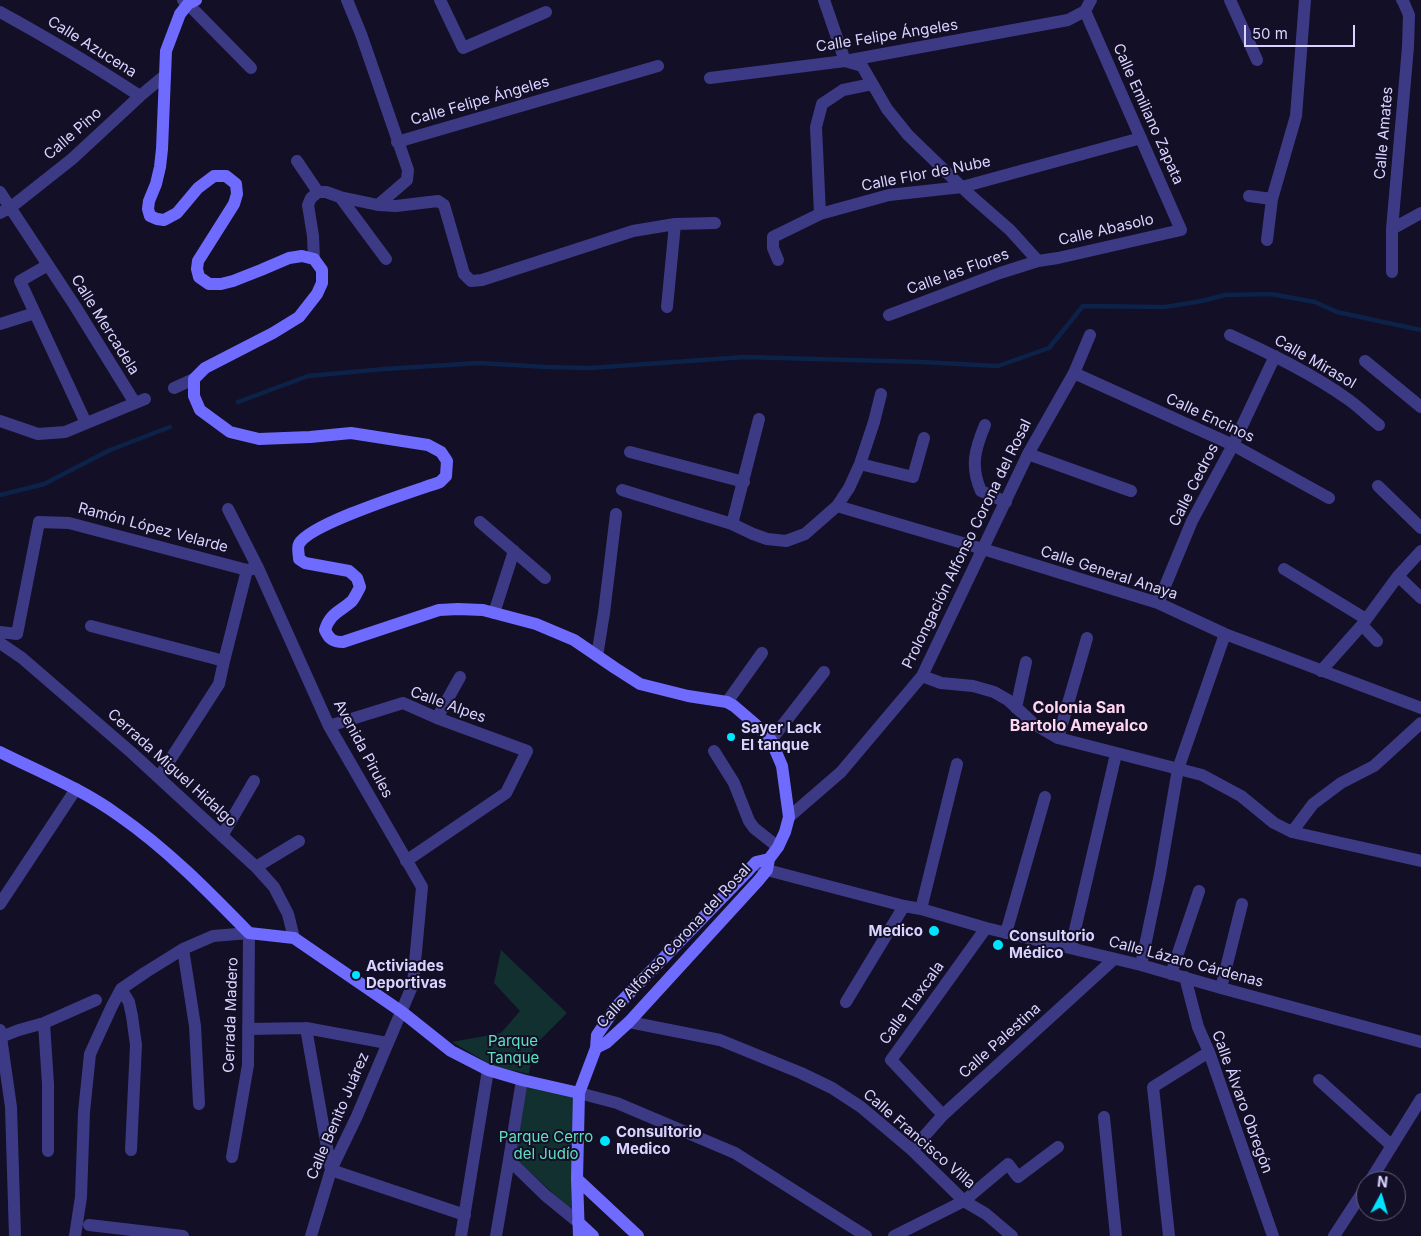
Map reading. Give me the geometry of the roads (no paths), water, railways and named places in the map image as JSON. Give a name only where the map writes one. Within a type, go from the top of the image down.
[{"type":"street","points":[[347,0],[408,170],[406,180],[378,205]]},
{"type":"street","points":[[440,0],[463,48],[546,12]]},
{"type":"street","points":[[824,0],[845,61],[862,66],[887,109],[908,135],[1010,230],[1038,261]]},
{"type":"street","points":[[1230,0],[1257,60]]},
{"type":"street","points":[[1267,240],[1272,200],[1296,116],[1305,0]]},
{"type":"street","name":"Calle Amates","points":[[1392,272],[1392,229],[1408,47],[1409,15],[1402,0]]},
{"type":"street","points":[[251,68],[189,1],[180,14],[166,52],[162,149],[156,184],[149,201],[148,209],[150,216],[164,220],[177,213],[198,188],[214,176],[226,176],[236,184],[237,194],[234,204],[198,261],[199,277],[209,284],[221,284],[262,270],[289,258],[302,256],[314,259]]},
{"type":"street","name":"Calle Emiliano Zapata","points":[[1068,20],[1088,5],[1141,138],[1181,230]]},
{"type":"street","name":"Calle Azucena","points":[[0,12],[93,65],[140,96]]},
{"type":"street","name":"Calle Felipe Ángeles","points":[[710,78],[845,61],[1068,20]]},
{"type":"street","name":"Calle Felipe Ángeles","points":[[397,142],[658,66]]},
{"type":"street","name":"Calle Pino","points":[[5,210],[72,159],[164,76]]},
{"type":"street","points":[[820,214],[816,127],[822,104],[843,90],[872,84]]},
{"type":"street","name":"Calle Flor de Nube","points":[[778,260],[773,236],[820,214],[889,195],[962,187],[1141,138]]},
{"type":"street","points":[[298,160],[318,192]]},
{"type":"street","name":"Calle Mercadela","points":[[0,192],[5,210],[48,265],[140,401],[86,423]]},
{"type":"street","points":[[174,388],[194,379],[205,368],[274,333],[299,318],[317,294],[322,283],[322,270],[314,259],[313,236],[308,205],[311,198],[318,192],[326,192],[378,205],[396,206],[438,201],[444,205],[464,274],[471,281],[482,280],[634,231],[675,224],[715,223]]},
{"type":"street","points":[[1249,196],[1272,200]]},
{"type":"street","points":[[340,197],[386,259]]},
{"type":"street","points":[[1392,229],[1421,213]]},
{"type":"street","points":[[667,307],[675,224]]},
{"type":"street","name":"Calle Abasolo","points":[[1038,261],[1181,230]]},
{"type":"street","name":"Calle las Flores","points":[[889,315],[1000,273],[1038,261]]},
{"type":"street","points":[[0,421],[38,434],[65,432],[86,423],[20,281],[48,265]]},
{"type":"street","points":[[0,324],[35,313]]},
{"type":"street","name":"Prolongación Alfonso Corona del Rosal","points":[[789,817],[841,772],[922,676],[1028,454],[1074,373],[1090,335]]},
{"type":"street","name":"Calle Mirasol","points":[[1230,335],[1275,356],[1328,386],[1379,425]]},
{"type":"street","name":"Calle Cedros","points":[[1158,603],[1192,521],[1233,445],[1275,356]]},
{"type":"street","name":"Calle Mirasol","points":[[1365,361],[1421,407]]},
{"type":"street","name":"Calle Encinos","points":[[1074,373],[1233,445],[1329,498]]},
{"type":"street","points":[[194,379],[194,396],[200,410],[230,432],[259,438],[310,437],[351,433],[428,445],[441,452],[447,461],[446,476],[440,482],[346,515],[306,536],[299,544],[299,559],[305,563],[349,571],[358,578],[360,587],[353,600],[336,612],[328,621],[325,630],[328,637],[335,642],[344,642],[439,610],[458,608],[483,610],[536,624],[574,640],[640,684],[688,696],[729,700],[771,740],[782,766],[789,817]]},
{"type":"street","points":[[622,490],[732,524],[767,538],[786,541],[805,534],[837,506],[848,488],[860,464],[881,394]]},
{"type":"street","points":[[732,524],[744,482],[758,419]]},
{"type":"street","points":[[985,424],[978,442],[974,465],[976,479],[982,491],[1006,502]]},
{"type":"street","points":[[860,464],[913,477],[924,438]]},
{"type":"street","points":[[630,452],[744,482]]},
{"type":"street","points":[[1028,454],[1131,491]]},
{"type":"street","points":[[1378,486],[1421,528]]},
{"type":"street","name":"Calle General Anaya","points":[[837,506],[1158,603],[1225,634],[1421,708]]},
{"type":"street","name":"Avenida Pirules","points":[[228,509],[252,569],[329,726],[422,887],[413,984],[402,1012]]},
{"type":"street","points":[[597,656],[616,514]]},
{"type":"street","name":"Ramón López Velarde","points":[[0,632],[17,634],[39,522],[69,523],[252,569]]},
{"type":"street","points":[[480,522],[545,578]]},
{"type":"street","points":[[494,613],[514,551]]},
{"type":"street","points":[[1321,671],[1364,622],[1398,576],[1421,551]]},
{"type":"street","points":[[159,777],[219,684],[224,661],[252,569]]},
{"type":"street","points":[[1284,569],[1364,622],[1377,641]]},
{"type":"street","points":[[1398,576],[1421,598]]},
{"type":"street","points":[[91,626],[224,661]]},
{"type":"street","points":[[1141,965],[1160,874],[1178,769],[1225,634]]},
{"type":"street","points":[[1058,738],[1087,638]]},
{"type":"street","name":"Cerrada Miguel Hidalgo","points":[[0,643],[22,658],[159,777],[256,867],[274,887],[288,914],[294,938]]},
{"type":"street","points":[[729,700],[762,653]]},
{"type":"street","points":[[1016,708],[1026,662]]},
{"type":"street","points":[[771,740],[824,672]]},
{"type":"street","points":[[922,676],[941,683],[974,686],[994,692],[1008,700],[1034,724],[1058,738],[1202,775],[1241,796],[1274,822],[1292,832],[1421,862]]},
{"type":"street","points":[[437,718],[460,677]]},
{"type":"street","name":"Calle Alpes","points":[[329,726],[403,703],[437,718],[528,751],[506,794],[406,861]]},
{"type":"street","points":[[1292,832],[1313,804],[1341,784],[1374,766],[1421,723]]},
{"type":"street","points":[[714,751],[734,783],[749,821],[754,828],[778,847]]},
{"type":"street","points":[[0,752],[76,789],[118,815],[174,858],[249,933]]},
{"type":"street","points":[[1071,947],[1116,754]]},
{"type":"street","points":[[921,909],[957,764]]},
{"type":"street","points":[[222,836],[254,781]]},
{"type":"street","points":[[0,904],[76,789]]},
{"type":"street","points":[[1006,932],[1045,798]]},
{"type":"street","name":"Calle Alfonso Corona del Rosal","points":[[579,1236],[577,1179],[579,1093],[596,1048],[596,1035],[616,1007],[764,864],[778,847],[789,817]]},
{"type":"street","points":[[256,867],[299,841]]},
{"type":"street","name":"Calle Alfonso Corona del Rosal","points":[[596,1048],[606,1043],[629,1022],[758,881],[764,864]]},
{"type":"street","name":"Calle Lázaro Cárdenas","points":[[764,864],[904,906],[921,909],[986,928],[1141,965],[1421,1042]]},
{"type":"street","points":[[1172,974],[1199,891]]},
{"type":"street","points":[[1221,988],[1242,904]]},
{"type":"street","points":[[846,1002],[904,906]]},
{"type":"street","name":"Calle Tlaxcala","points":[[943,1114],[891,1060],[986,928]]},
{"type":"street","points":[[75,1236],[81,1197],[84,1112],[90,1054],[121,989],[183,949],[213,936],[249,933],[294,938],[402,1012],[451,1051],[488,1070],[617,1103],[735,1153],[866,1236]]},
{"type":"street","name":"Cerrada Madero","points":[[232,1157],[248,1065],[249,933]]},
{"type":"street","points":[[183,949],[195,1026],[200,1104]]},
{"type":"street","name":"Calle Palestina","points":[[912,1150],[943,1114],[1114,959]]},
{"type":"street","name":"Calle Álvaro Obregón","points":[[1185,977],[1198,1027],[1209,1052],[1273,1236]]},
{"type":"street","points":[[121,989],[129,1002],[136,1044],[131,1150]]},
{"type":"street","points":[[15,1236],[11,1107],[1,1033],[44,1024],[96,1000]]},
{"type":"street","name":"Calle Benito Juárez","points":[[311,1236],[331,1170],[357,1116],[402,1012]]},
{"type":"street","name":"Calle Francisco Villa","points":[[629,1022],[720,1040],[801,1073],[832,1088],[861,1107],[912,1150],[964,1201],[986,1214],[1012,1236]]},
{"type":"street","points":[[44,1024],[48,1084],[48,1151]]},
{"type":"street","points":[[248,1028],[306,1028],[387,1043]]},
{"type":"street","points":[[306,1028],[331,1170],[465,1215]]},
{"type":"street","points":[[1169,1236],[1154,1087],[1209,1052]]},
{"type":"street","points":[[461,1236],[488,1070]]},
{"type":"street","points":[[496,1236],[522,1080]]},
{"type":"street","points":[[1320,1080],[1392,1146]]},
{"type":"street","points":[[1376,1171],[1421,1099]]},
{"type":"street","points":[[1104,1116],[1116,1236]]},
{"type":"street","points":[[894,1236],[964,1201],[1008,1164],[1018,1177],[1058,1148]]},
{"type":"street","points":[[509,1160],[545,1195],[593,1236]]},
{"type":"street","points":[[577,1179],[638,1236]]},
{"type":"street","points":[[1334,1236],[1356,1202]]},
{"type":"street","points":[[89,1225],[182,1236]]},
{"type":"waterway","points":[[238,402],[308,376],[479,363],[590,368],[745,357],[998,366],[1049,348],[1083,306],[1165,307],[1225,295],[1271,294],[1315,302],[1337,312],[1421,330]]},
{"type":"waterway","points":[[0,495],[44,484],[110,450],[170,427]]},
{"type":"place","name":"Sayer Lack El tanque","points":[[731,737]]},
{"type":"place","name":"Medico","points":[[934,931]]},
{"type":"place","name":"Consultorio Médico","points":[[998,945]]},
{"type":"place","name":"Activiades Deportivas","points":[[356,975]]},
{"type":"place","name":"Consultorio Medico","points":[[605,1141]]},
{"type":"district","name":"Colonia San Bartolo Ameyalco","points":[[1079,717]]},
{"type":"park label","name":"Parque Tanque","points":[[513,1050]]},
{"type":"park label","name":"Parque Cerro del Judío","points":[[546,1146]]}]
